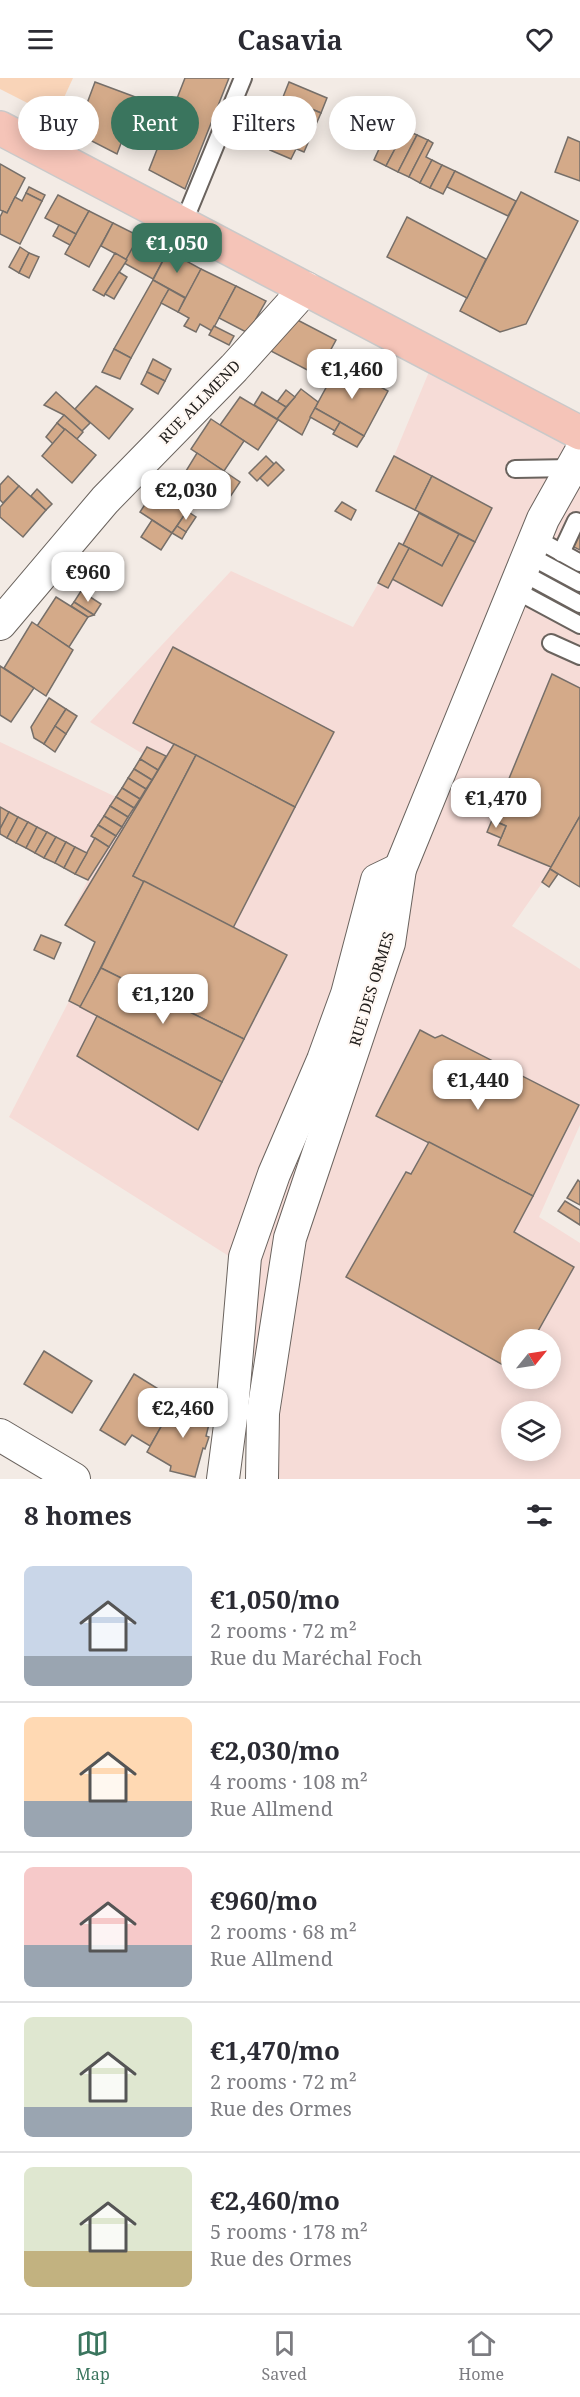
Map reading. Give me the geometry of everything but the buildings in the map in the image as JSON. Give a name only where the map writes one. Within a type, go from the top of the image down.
[{"type":"main road","points":[[0,128],[580,433]]},
{"type":"street","name":"RUE ALLMEND","points":[[0,624],[105,500],[234,368],[306,288]]},
{"type":"street","name":"RUE DES ORMES","points":[[262,1479],[263,1413],[290,1238],[389,943],[400,869],[576,461]]},
{"type":"street","points":[[223,1479],[232,1410],[245,1257],[274,1174],[323,1060],[347,994],[377,880],[400,869]]},
{"type":"street","points":[[0,1435],[74,1479]]},
{"type":"lane","points":[[183,224],[243,78]]},
{"type":"lane","points":[[515,469],[576,461]]},
{"type":"lane","points":[[532,561],[576,521]]},
{"type":"lane","points":[[532,561],[580,563]]},
{"type":"lane","points":[[532,561],[580,583]]},
{"type":"lane","points":[[532,561],[580,604]]},
{"type":"lane","points":[[532,561],[580,625]]},
{"type":"lane","points":[[551,643],[580,656]]},
{"type":"shaded area","points":[[0,78],[73,78],[65,96],[18,96],[18,98],[0,89]]},
{"type":"shaded area","points":[[431,367],[580,446],[580,829],[512,926],[580,969],[580,1125],[539,1217],[580,1243],[580,1479],[254,1479],[254,1272],[9,1117],[69,1001],[95,942],[65,925],[88,880],[0,834],[0,742],[116,797],[143,754],[90,722],[231,571],[353,627],[419,513],[376,491],[394,456]]}]
